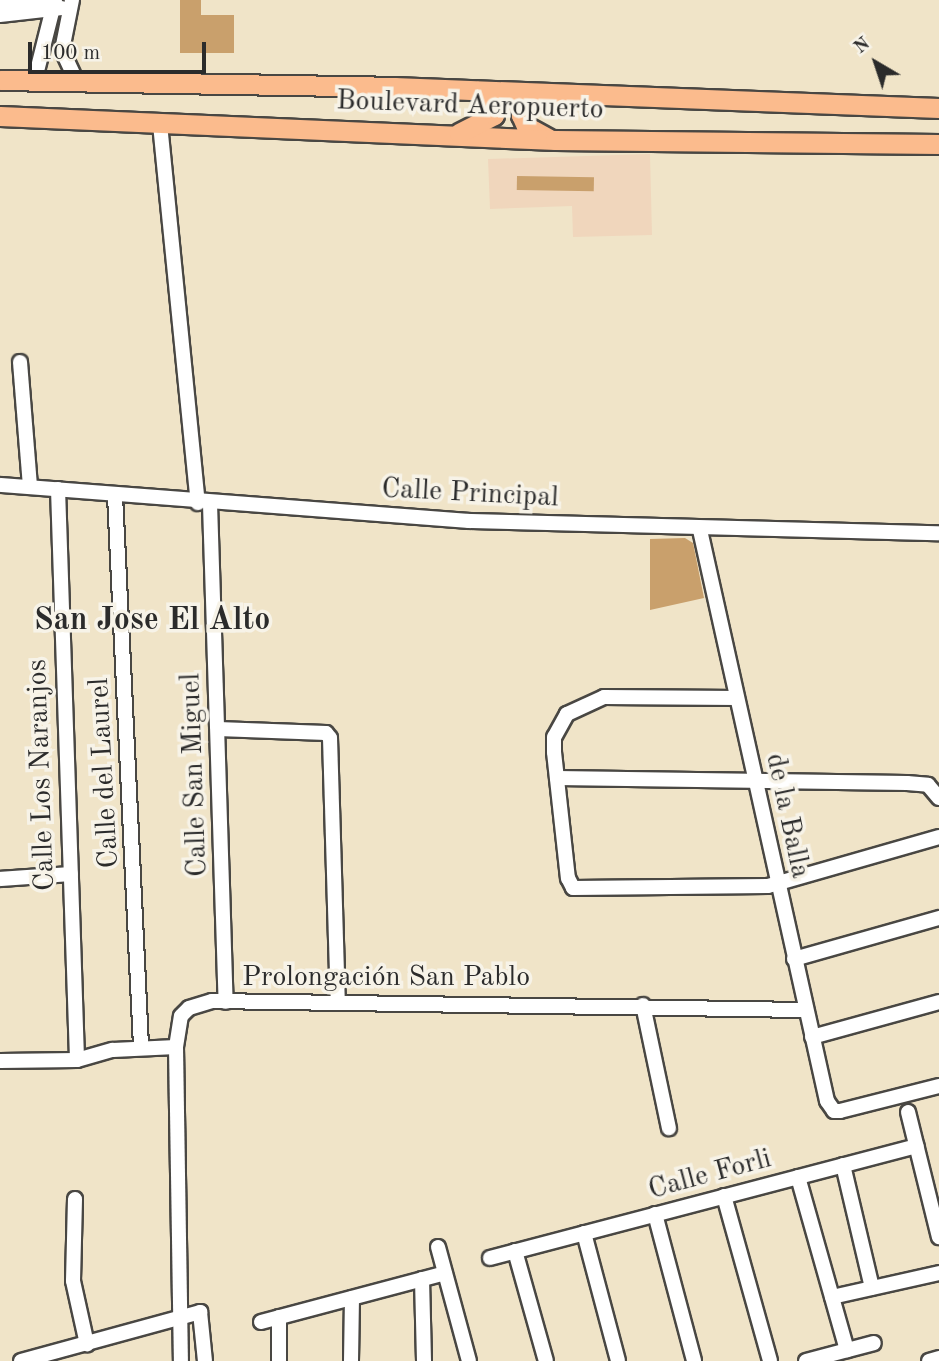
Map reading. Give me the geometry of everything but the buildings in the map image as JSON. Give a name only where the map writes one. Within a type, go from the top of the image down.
[{"type":"highway","name":"Boulevard Aeropuerto","points":[[0,80],[573,93],[939,108]]},
{"type":"highway","points":[[448,136],[483,124],[494,115],[493,105],[478,91]]},
{"type":"highway","points":[[555,140],[526,126],[523,110],[533,101],[573,93]]},
{"type":"highway","name":"Boulevard Aeropuerto","points":[[0,117],[555,140],[939,144]]},
{"type":"street","points":[[0,3],[71,4],[62,50],[76,80]]},
{"type":"street","points":[[0,15],[53,3]]},
{"type":"street","points":[[35,79],[53,3]]},
{"type":"street","name":"Calle San Miguel","points":[[160,124],[204,504],[218,729],[226,1002]]},
{"type":"street","points":[[20,362],[30,487]]},
{"type":"street","name":"Calle Principal","points":[[0,485],[204,504],[469,521],[700,530],[939,533]]},
{"type":"street","name":"Calle Los Naranjos","points":[[58,489],[77,1060]]},
{"type":"street","name":"Calle del Laurel","points":[[115,495],[141,1047]]},
{"type":"street","name":"de la Balla","points":[[700,530],[805,1010],[834,1111],[939,1086]]},
{"type":"street","points":[[737,698],[604,697],[567,714],[554,737],[557,778],[573,888],[777,884],[803,873],[939,837]]},
{"type":"street","points":[[218,729],[326,733],[330,738],[338,1003]]},
{"type":"street","points":[[557,778],[907,783],[928,785],[939,798]]},
{"type":"street","points":[[0,879],[71,874]]},
{"type":"street","points":[[794,959],[939,918]]},
{"type":"street","name":"Prolongación San Pablo","points":[[181,1361],[176,1026],[189,1008],[226,1002],[643,1005],[805,1010]]},
{"type":"street","points":[[812,1037],[939,1002]]},
{"type":"street","points":[[643,1005],[669,1128]]},
{"type":"street","points":[[0,1061],[77,1060],[141,1047],[176,1047]]},
{"type":"street","points":[[908,1112],[939,1237]]},
{"type":"street","name":"Calle Forli","points":[[490,1258],[917,1146]]},
{"type":"street","points":[[843,1165],[872,1288]]},
{"type":"street","points":[[798,1177],[847,1350]]},
{"type":"street","points":[[724,1196],[770,1361]]},
{"type":"street","points":[[75,1199],[73,1281],[87,1345]]},
{"type":"street","points":[[655,1214],[695,1361]]},
{"type":"street","points":[[584,1233],[618,1361]]},
{"type":"street","points":[[438,1247],[469,1361]]},
{"type":"street","points":[[515,1251],[546,1361]]},
{"type":"street","points":[[261,1322],[445,1273]]},
{"type":"street","points":[[832,1297],[939,1273]]},
{"type":"street","points":[[422,1279],[424,1361]]},
{"type":"street","points":[[351,1361],[352,1298]]},
{"type":"street","points":[[20,1361],[87,1345],[179,1315],[203,1312],[205,1361]]},
{"type":"street","points":[[279,1317],[279,1361]]},
{"type":"street","points":[[806,1361],[874,1343]]},
{"type":"street","points":[[929,1361],[939,1358]]},
{"type":"shaded area","points":[[650,154],[652,235],[573,237],[572,206],[490,209],[488,159]]},
{"type":"district","name":"San Jose El Alto","points":[[152,621]]}]
